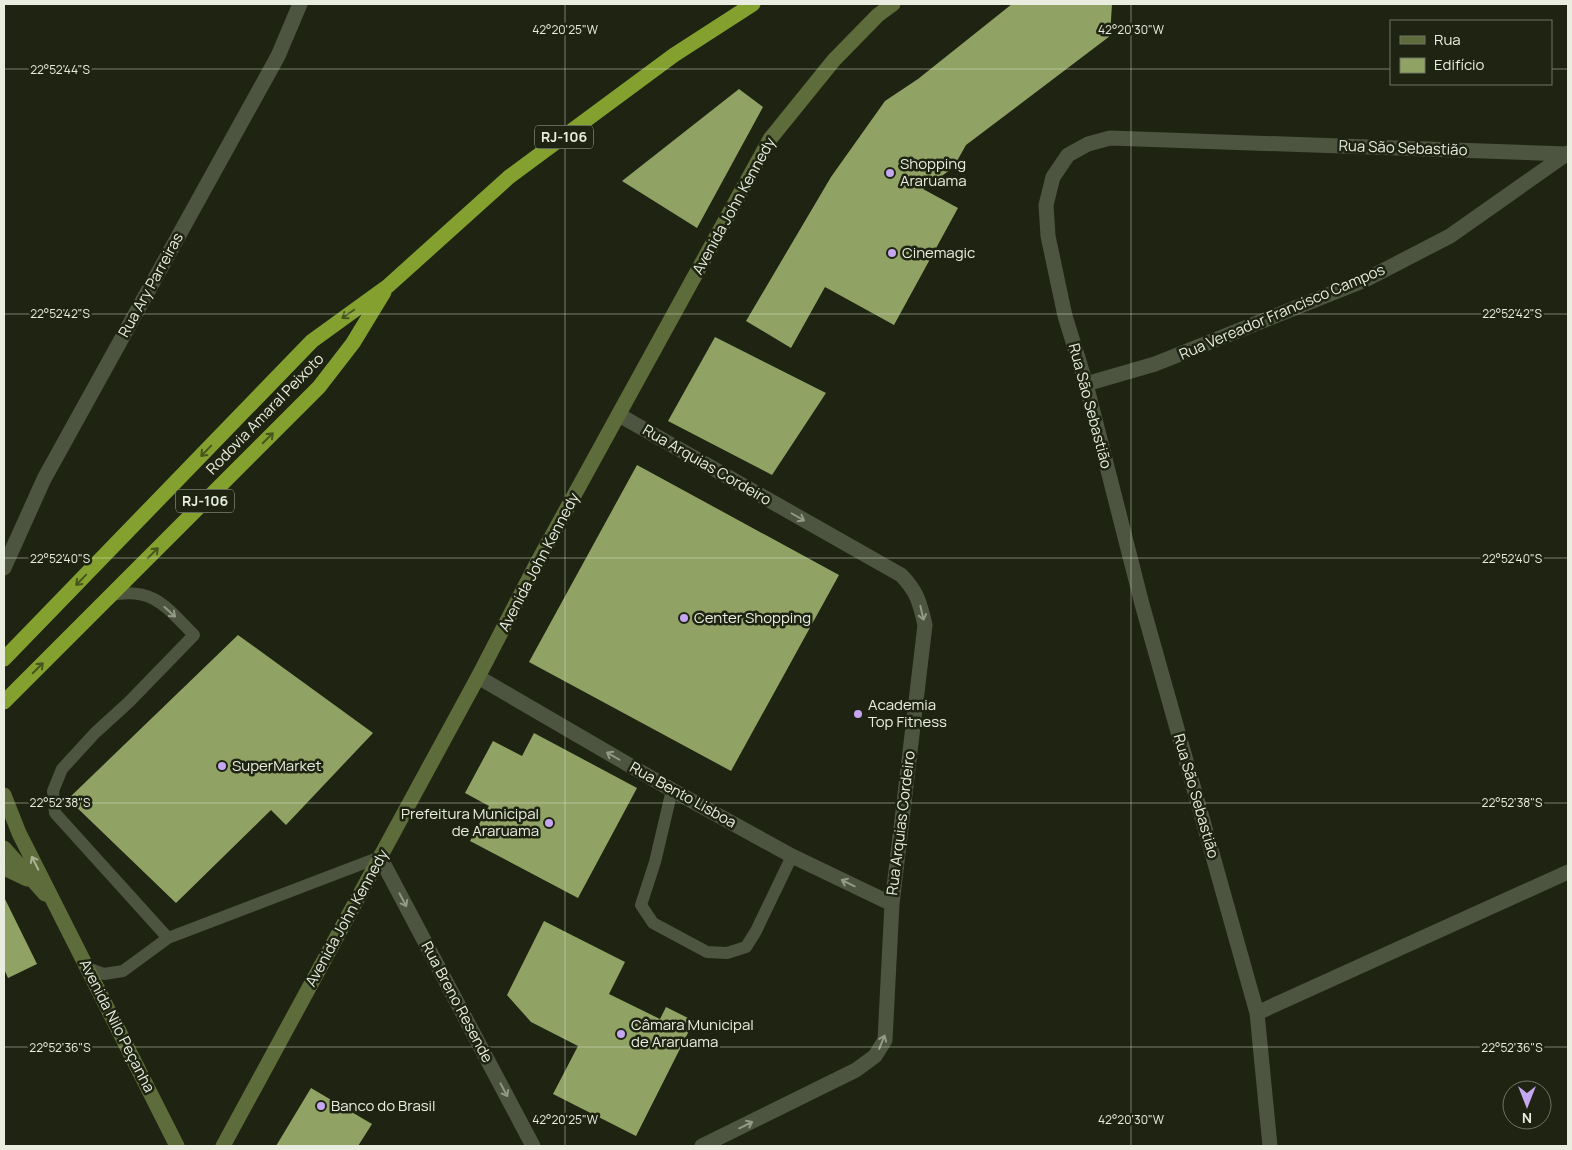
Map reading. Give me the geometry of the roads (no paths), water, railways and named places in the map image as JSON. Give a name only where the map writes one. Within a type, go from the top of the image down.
[{"type":"highway","name":"Rodovia Amaral Peixoto","points":[[4,659],[312,341],[388,286],[509,177],[674,55],[753,4]]},
{"type":"highway","name":"Rodovia Amaral Peixoto","points":[[4,702],[319,387],[353,343],[388,286]]},
{"type":"main road","name":"Avenida John Kennedy","points":[[222,1146],[478,678],[538,561],[770,139],[834,60],[878,16],[893,4]]},
{"type":"main road","name":"Avenida Nilo Peçanha","points":[[4,795],[15,825],[177,1146]]},
{"type":"main road","name":"Avenida Nilo Peçanha","points":[[4,848],[57,906]]},
{"type":"main road","points":[[4,868],[32,880]]},
{"type":"street","name":"Rua Ary Parreiras","points":[[4,568],[44,478],[278,56],[300,4]]},
{"type":"street","name":"Rua São Sebastião","points":[[1270,1146],[1257,1013],[1142,604],[1086,384],[1065,316],[1048,236],[1046,205],[1053,176],[1068,155],[1088,144],[1110,138],[1567,154]]},
{"type":"street","name":"Rua Vereador Francisco Campos","points":[[1086,384],[1155,364],[1365,280],[1450,236],[1567,154]]},
{"type":"street","name":"Rua Arquias Cordeiro","points":[[619,415],[900,575],[912,586],[920,603],[925,625],[892,904],[885,1040],[875,1056],[856,1070],[702,1146]]},
{"type":"street","name":"Rua Bento Lisboa","points":[[478,678],[672,790],[792,856],[892,904]]},
{"type":"street","name":"Rua Breno Resende","points":[[380,857],[533,1146]]},
{"type":"street","points":[[1257,1013],[1568,872]]},
{"type":"lane","points":[[111,595],[126,592],[149,595],[194,635],[129,702],[94,732],[62,769],[53,791],[55,813],[168,938]]},
{"type":"lane","points":[[672,790],[655,862],[641,905],[653,923],[707,952],[727,953],[746,947],[792,856]]},
{"type":"lane","points":[[88,968],[104,974],[123,971],[168,938],[380,857]]},
{"type":"place","name":"Shopping Araruama","points":[[890,173]]},
{"type":"place","name":"Cinemagic","points":[[892,253]]},
{"type":"place","name":"Center Shopping","points":[[684,618]]},
{"type":"place","name":"Academia Top Fitness","points":[[858,714]]},
{"type":"place","name":"SuperMarket","points":[[222,766]]},
{"type":"place","name":"Prefeitura Municipal de Araruama","points":[[549,823]]},
{"type":"place","name":"Câmara Municipal de Araruama","points":[[621,1034]]},
{"type":"place","name":"Banco do Brasil","points":[[321,1106]]}]
